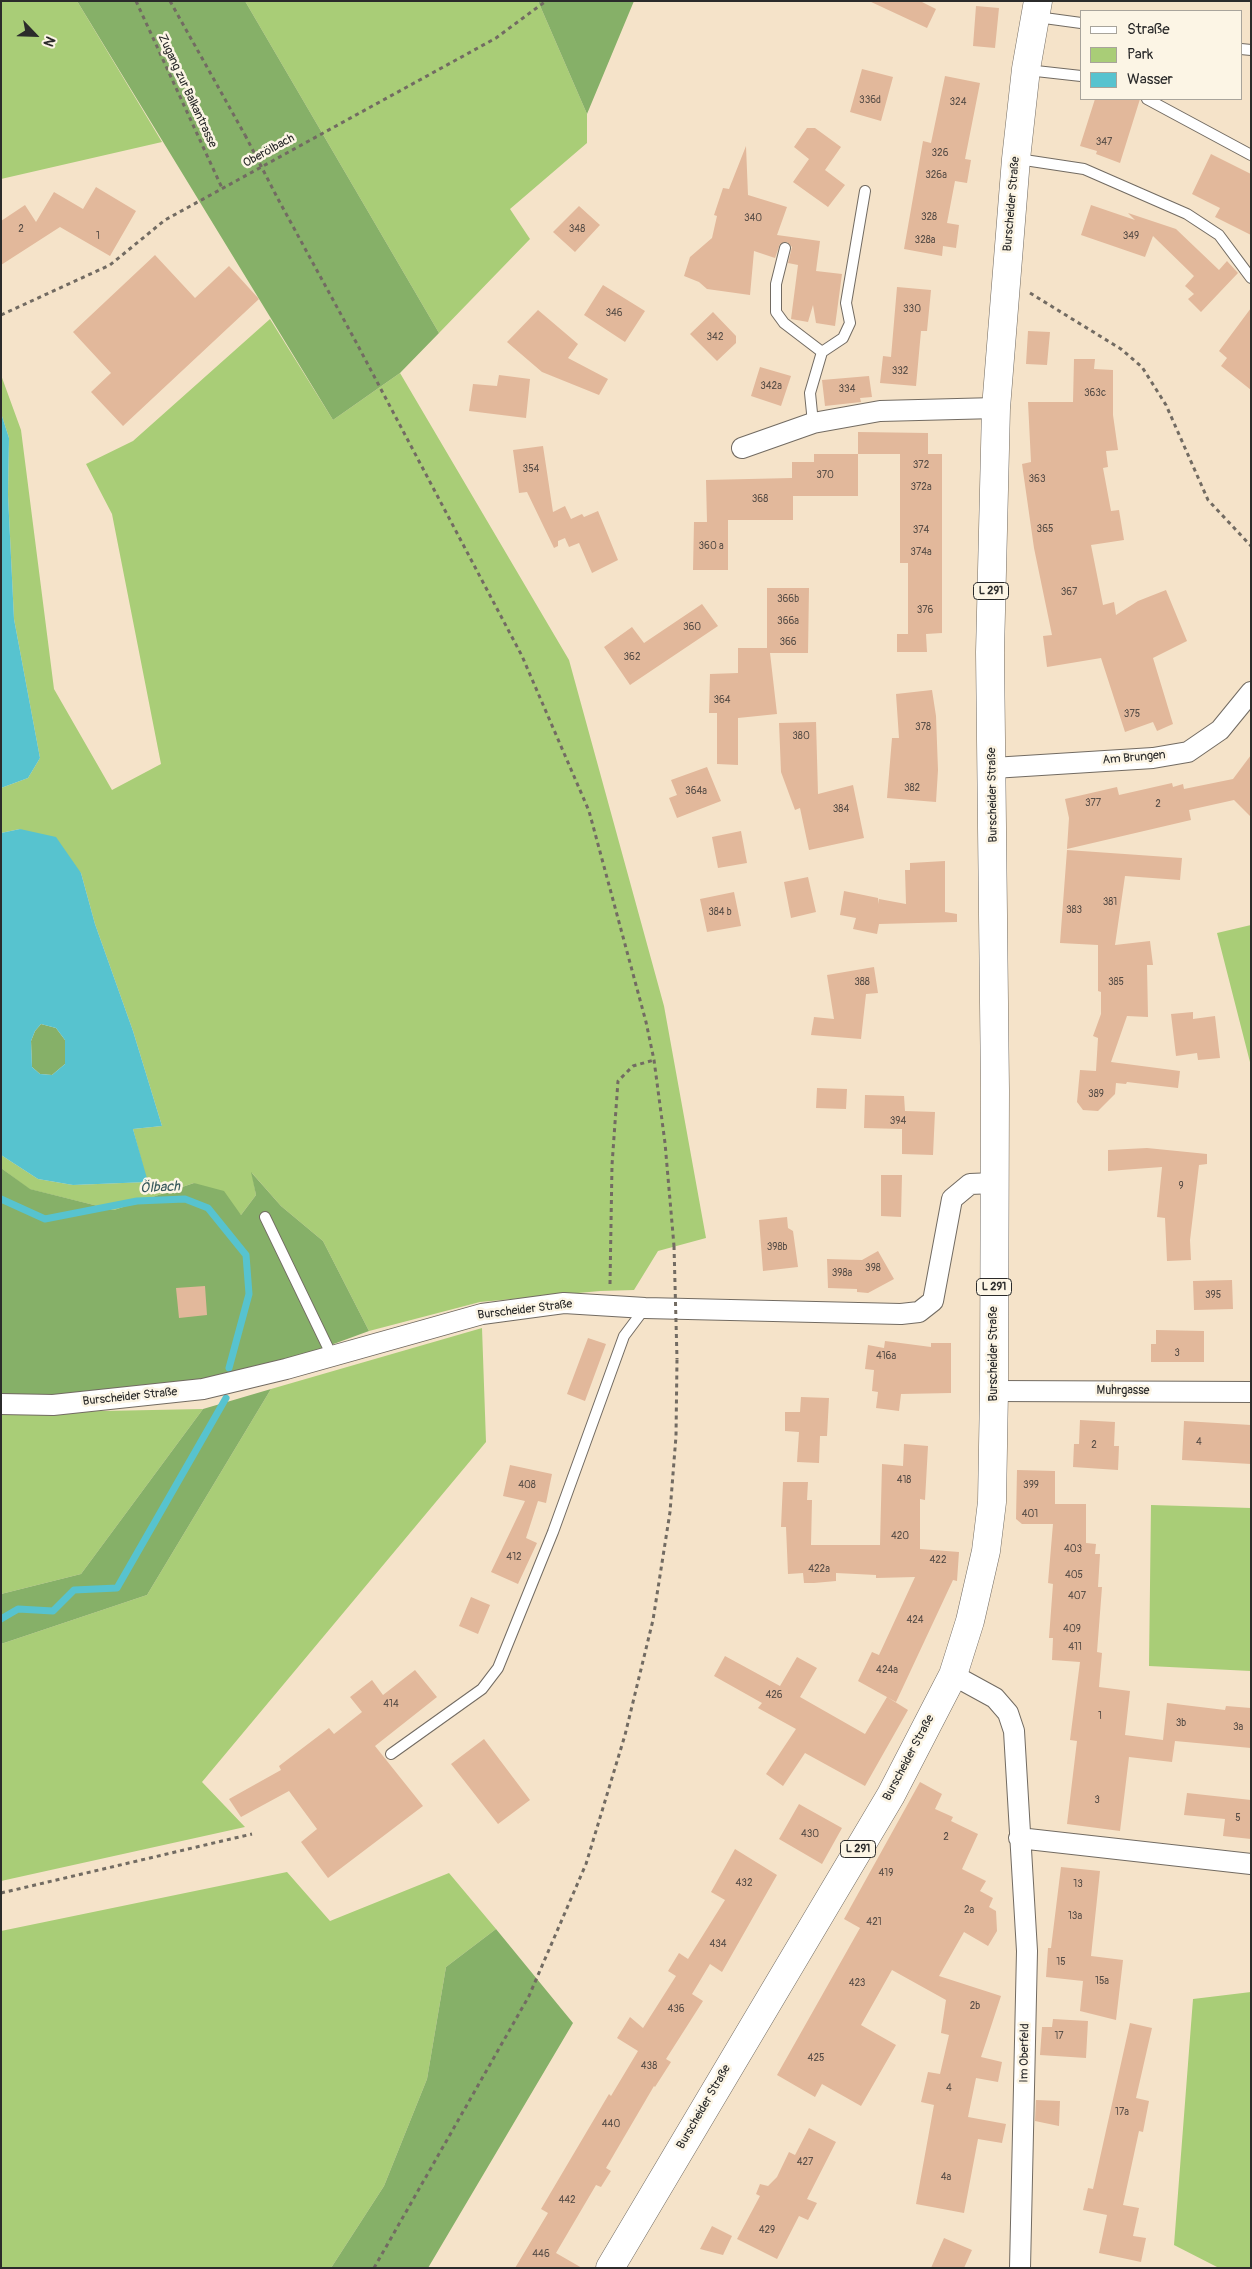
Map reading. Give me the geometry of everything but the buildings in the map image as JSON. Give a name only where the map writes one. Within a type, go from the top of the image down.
[{"type":"main road","name":"Burscheider Straße","points":[[610,2268],[891,1795],[953,1675],[970,1621],[986,1551],[992,1502],[994,1391],[993,768],[990,652],[996,408],[1004,287],[1016,159],[1026,70],[1036,9]]},
{"type":"street","points":[[742,448],[813,424],[880,411],[996,408]]},
{"type":"street","name":"Am Brungen","points":[[993,768],[1153,758],[1188,752],[1220,730],[1251,692]]},
{"type":"street","name":"Burscheider Straße","points":[[1,1404],[53,1405],[203,1389],[332,1356],[482,1314],[564,1303],[645,1308],[901,1314],[919,1312],[933,1301],[952,1199],[970,1184],[994,1183]]},
{"type":"street","name":"Muhrgasse","points":[[994,1391],[1251,1392]]},
{"type":"street","name":"Im Oberfeld","points":[[953,1675],[995,1698],[1008,1712],[1014,1731],[1027,1951],[1020,2268]]},
{"type":"street","points":[[1019,1838],[1251,1864]]},
{"type":"lane","points":[[1036,9],[1080,24]]},
{"type":"lane","points":[[1026,70],[1080,76]]},
{"type":"lane","points":[[1149,100],[1251,155]]},
{"type":"lane","points":[[1016,159],[1084,169],[1188,214],[1219,235],[1251,278]]},
{"type":"lane","points":[[813,424],[810,392],[822,352],[843,338],[850,323],[846,303],[865,191]]},
{"type":"lane","points":[[785,248],[776,284],[776,312],[784,324],[822,352]]},
{"type":"lane","points":[[265,1217],[332,1356]]},
{"type":"lane","points":[[392,1754],[482,1689],[498,1668],[553,1532],[624,1336],[645,1308]]},
{"type":"path","name":"Zugang zur Balkantrasse","points":[[136,1],[222,188]]},
{"type":"path","points":[[170,1],[245,135],[522,656],[589,811],[646,1022],[654,1060],[665,1143],[674,1246],[677,1359],[676,1436],[670,1512],[653,1620],[625,1735],[586,1864],[529,1996],[374,2268]]},
{"type":"path","name":"Oberölbach","points":[[1,315],[110,265],[165,220],[496,38],[546,1]]},
{"type":"path","points":[[1004,287],[1033,294],[1121,350],[1142,367],[1166,405],[1208,500],[1251,546]]},
{"type":"path","points":[[610,1306],[612,1165],[618,1081],[633,1066],[654,1060]]},
{"type":"path","points":[[1,1893],[252,1834]]},
{"type":"green space","points":[[1,1],[77,1],[162,142],[1,179]]},
{"type":"green space","points":[[77,1],[245,1],[439,333],[400,373],[333,420]]},
{"type":"green space","points":[[245,1],[538,1],[587,114],[587,143],[510,209],[530,239],[439,333]]},
{"type":"green space","points":[[538,1],[634,1],[587,114]]},
{"type":"green space","points":[[270,319],[333,420],[400,373],[569,660],[664,1006],[706,1238],[658,1251],[634,1290],[600,1291],[480,1302],[369,1331],[323,1241],[281,1206],[252,1173],[256,1195],[241,1215],[194,1183],[114,1210],[29,1189],[1,1168],[1,1155],[38,1179],[73,1185],[147,1182],[133,1129],[162,1126],[133,1031],[95,924],[81,873],[20,829],[1,833],[1,788],[28,778],[40,758],[14,619],[8,495],[9,438],[1,413],[1,375],[21,430],[54,689],[112,790],[161,764],[112,514],[86,464],[133,441]]},
{"type":"green space","points":[[1251,925],[1251,1066],[1217,933]]},
{"type":"green space","points":[[41,1024],[56,1028],[65,1040],[65,1064],[52,1075],[40,1074],[32,1067],[31,1041],[35,1031]]},
{"type":"green space","points":[[1,1168],[30,1189],[114,1210],[194,1183],[224,1191],[241,1215],[256,1195],[251,1172],[281,1206],[323,1241],[369,1331],[230,1382],[1,1399]]},
{"type":"green space","points":[[482,1328],[486,1442],[202,1782],[245,1827],[1,1881],[1,1644],[147,1595],[271,1389]]},
{"type":"green space","points":[[271,1389],[147,1595],[1,1644],[1,1594],[81,1574],[203,1409]]},
{"type":"green space","points":[[203,1409],[81,1574],[1,1594],[1,1413]]},
{"type":"green space","points":[[1151,1505],[1251,1508],[1251,1671],[1149,1666]]},
{"type":"green space","points":[[287,1872],[330,1921],[449,1873],[496,1929],[446,1967],[427,2079],[384,2186],[331,2268],[1,2268],[1,1931]]},
{"type":"green space","points":[[496,1929],[573,2023],[428,2268],[331,2268],[384,2186],[427,2079],[446,1967]]},
{"type":"green space","points":[[1251,1992],[1251,2268],[1219,2268],[1174,2245],[1193,1999]]},
{"type":"water","points":[[1,413],[9,438],[8,495],[14,619],[40,758],[28,778],[1,788]]},
{"type":"water","points":[[20,829],[56,837],[81,873],[95,924],[133,1031],[162,1126],[133,1129],[148,1182],[73,1185],[38,1179],[1,1155],[1,833]],"holes":[[[41,1024],[56,1028],[65,1040],[65,1064],[52,1075],[40,1074],[32,1067],[31,1041],[35,1031]]]},
{"type":"waterway","name":"Ölbach","points":[[1,1199],[45,1219],[137,1201],[185,1199],[208,1208],[246,1255],[249,1294],[229,1368]]},
{"type":"waterway","name":"Ölbach","points":[[1,1619],[18,1609],[53,1611],[74,1590],[117,1588],[226,1398]]}]
